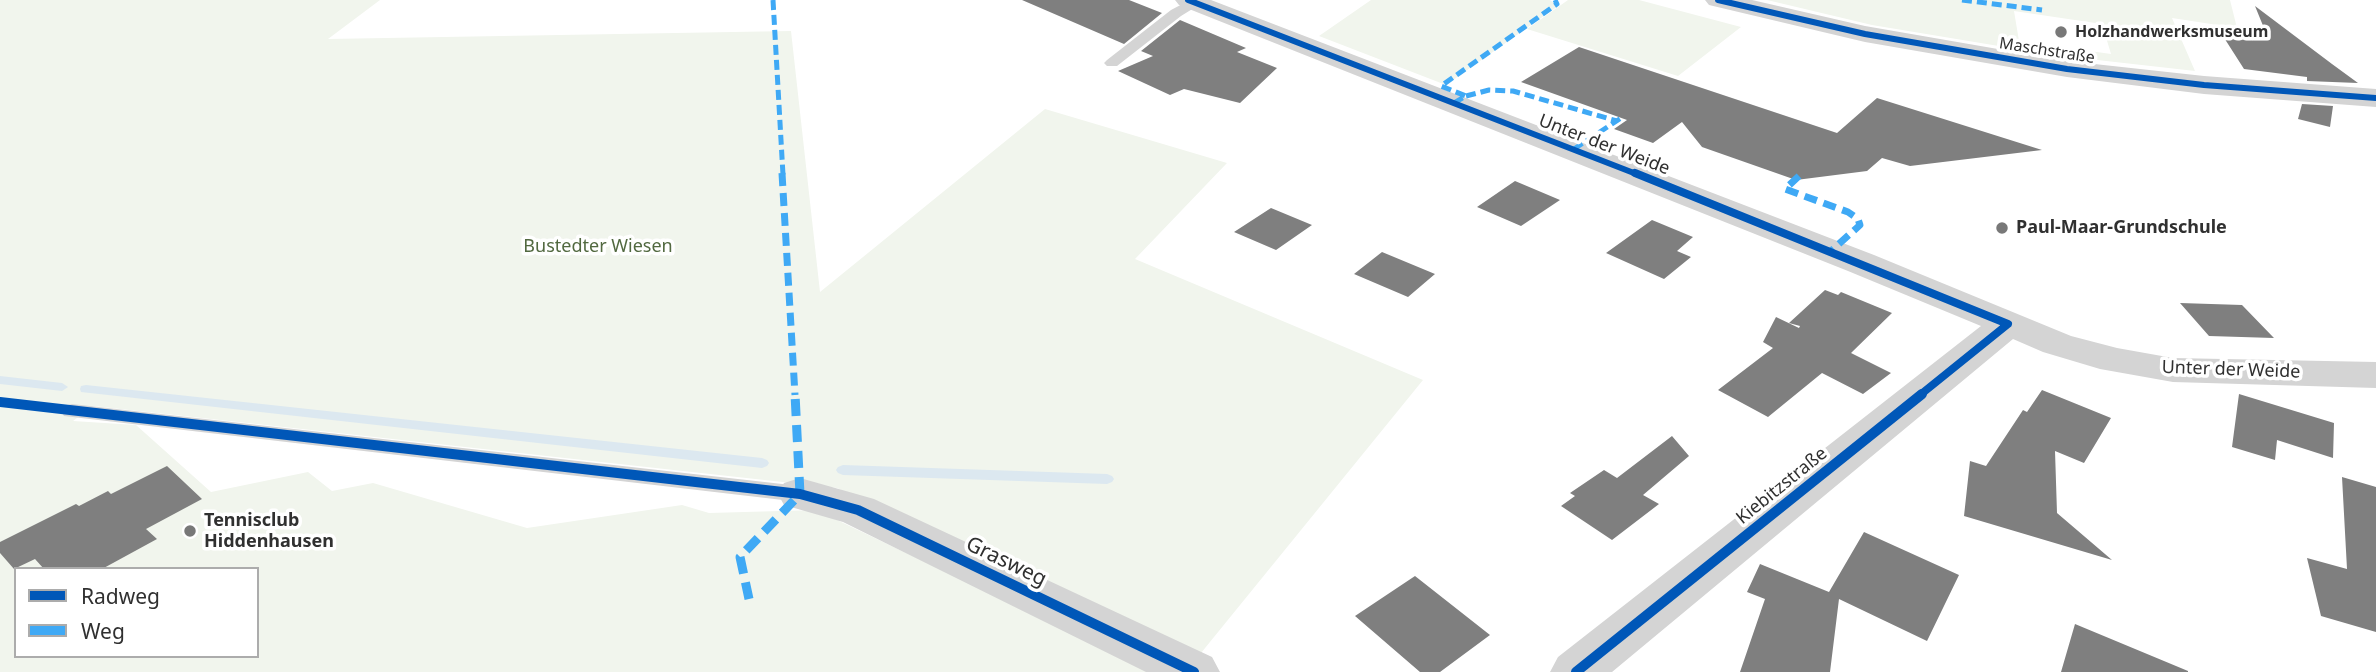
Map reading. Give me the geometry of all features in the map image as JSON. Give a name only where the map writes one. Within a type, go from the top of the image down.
[{"type":"street","name":"Maschstraße","points":[[1718,0],[1877,37],[2067,69],[2204,85],[2376,98]]},
{"type":"street","name":"Unter der Weide","points":[[1191,1],[1703,200],[2085,353],[2173,370],[2376,374]]},
{"type":"street","name":"Kiebitzstraße","points":[[1576,672],[2008,324]]},
{"type":"street","name":"Grasweg","points":[[800,494],[858,510],[1194,672]]},
{"type":"lane","points":[[1112,62],[1191,1]]},
{"type":"lane","points":[[72,411],[800,494]]},
{"type":"green space","name":"Bustedter Wiesen","points":[[0,0],[380,0],[328,39],[791,31],[820,292],[1045,109],[1227,163],[1135,259],[1423,380],[1201,653],[837,488],[93,406],[73,421],[136,425],[211,492],[308,472],[332,491],[373,483],[527,528],[682,505],[709,513],[816,510],[1156,672],[0,672]]},
{"type":"green space","points":[[1371,0],[1550,0],[1558,6],[1446,85],[1319,36]]},
{"type":"green space","points":[[1568,0],[1639,0],[1741,27],[1678,76],[1527,29]]},
{"type":"green space","points":[[1767,0],[2230,0],[2237,28],[2172,18],[2195,71],[2053,55],[1872,25]],"holes":[[[2014,11],[2102,24],[2111,54],[2019,41]]]},
{"type":"building","points":[[1022,0],[1129,0],[1162,13],[1124,44]]},
{"type":"building","points":[[2255,6],[2358,83],[2307,81],[2307,77],[2244,69],[2221,33],[2268,38]]},
{"type":"building","points":[[1180,20],[1246,48],[1237,52],[1277,68],[1240,103],[1184,89],[1170,95],[1118,71],[1153,56],[1141,51]]},
{"type":"building","points":[[1579,47],[1837,133],[1877,98],[2042,150],[1910,166],[1882,158],[1867,171],[1796,180],[1702,147],[1682,122],[1653,143],[1614,129],[1627,120],[1521,82]]},
{"type":"building","points":[[2302,104],[2333,106],[2330,127],[2298,119]]},
{"type":"building","points":[[1515,181],[1560,200],[1521,226],[1477,207]]},
{"type":"building","points":[[1271,208],[1312,225],[1276,250],[1234,232]]},
{"type":"building","points":[[1652,220],[1693,237],[1677,251],[1691,257],[1664,279],[1606,253]]},
{"type":"building","points":[[1382,252],[1435,274],[1408,297],[1354,274]]},
{"type":"building","points":[[1825,290],[1838,295],[1841,292],[1892,313],[1851,353],[1891,373],[1863,394],[1822,373],[1768,417],[1718,390],[1773,348],[1763,342],[1776,317],[1799,328],[1800,326],[1789,323]]},
{"type":"building","points":[[2180,303],[2242,305],[2274,338],[2209,336]]},
{"type":"building","points":[[2042,390],[2111,418],[2084,463],[2055,451],[2057,513],[2112,560],[1964,516],[1970,461],[1986,466],[2023,410],[2027,412]]},
{"type":"building","points":[[2239,394],[2334,423],[2333,458],[2277,440],[2275,460],[2232,447]]},
{"type":"building","points":[[1672,436],[1689,456],[1643,495],[1659,504],[1612,540],[1561,506],[1575,496],[1570,493],[1604,470],[1617,478]]},
{"type":"building","points":[[167,466],[202,499],[146,529],[157,539],[106,567],[42,567],[35,559],[14,569],[0,553],[0,542],[76,504],[79,506],[108,491],[111,494]]},
{"type":"building","points":[[2342,477],[2376,487],[2376,632],[2321,616],[2307,558],[2347,569]]},
{"type":"building","points":[[1864,532],[1959,575],[1927,641],[1839,599],[1830,672],[1740,672],[1765,599],[1747,592],[1760,564],[1829,592]]},
{"type":"building","points":[[1415,576],[1490,635],[1440,672],[1420,672],[1355,616]]},
{"type":"building","points":[[2075,624],[2188,671],[2188,672],[2061,672]]},
{"type":"waterway","points":[[0,380],[62,387]]},
{"type":"waterway","points":[[86,389],[762,463]]},
{"type":"waterway","points":[[843,470],[1107,479]]},
{"type":"marked path","points":[[749,599],[740,557],[800,494],[773,0]]},
{"type":"marked path","points":[[1454,103],[1466,96],[1441,86],[1557,4],[1555,0]]},
{"type":"marked path","points":[[1962,0],[2042,10]]},
{"type":"marked path","points":[[1466,96],[1489,90],[1513,91],[1617,121]]},
{"type":"marked path","points":[[1574,149],[1621,118]]},
{"type":"marked path","points":[[1799,176],[1785,189],[1848,212],[1858,219],[1860,225],[1831,251]]},
{"type":"cycle path","points":[[1188,0],[1574,149],[2008,324],[1576,672]]},
{"type":"cycle path","points":[[1718,0],[1865,34],[2067,69],[2204,85],[2376,98]]},
{"type":"cycle path","points":[[0,402],[800,494],[858,510],[1194,672]]},
{"type":"place","name":"Holzhandwerksmuseum","points":[[2061,32]]},
{"type":"place","name":"Paul-Maar-Grundschule","points":[[2002,228]]},
{"type":"place","name":"Tennisclub Hiddenhausen","points":[[190,531]]}]
